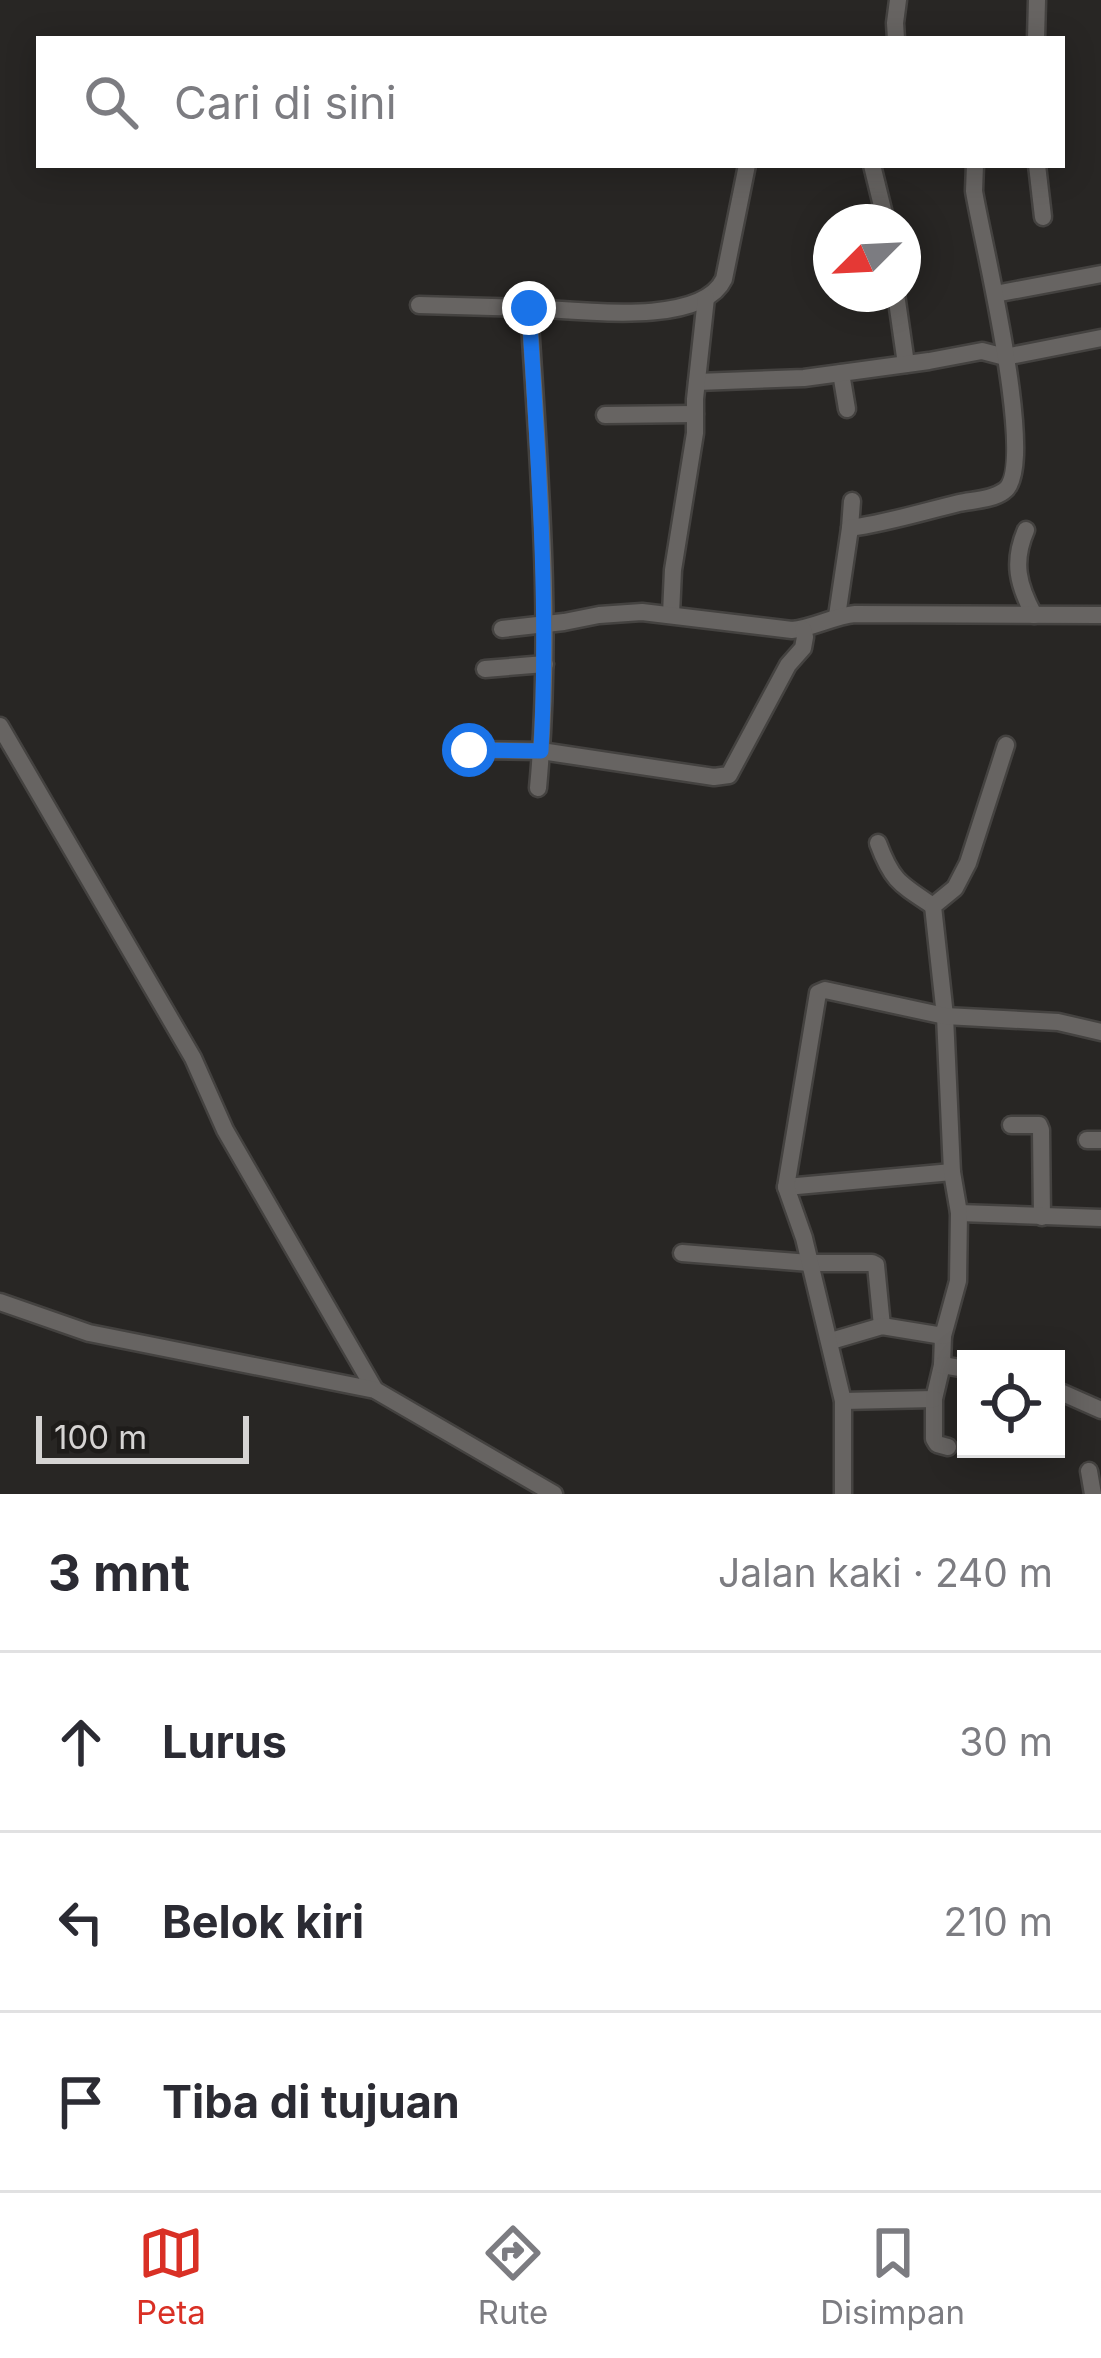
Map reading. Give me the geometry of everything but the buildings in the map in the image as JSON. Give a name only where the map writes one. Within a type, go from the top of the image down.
[{"type":"street","points":[[896,36],[898,0]]},
{"type":"street","points":[[1036,36],[1037,0]]},
{"type":"street","points":[[418,305],[626,314],[706,298],[724,279],[747,168]]},
{"type":"street","points":[[873,168],[882,204]]},
{"type":"street","points":[[850,528],[909,518],[1008,488],[1015,454],[1014,407],[974,191],[975,168]]},
{"type":"street","points":[[1037,168],[1043,217]]},
{"type":"street","points":[[995,294],[1101,274]]},
{"type":"street","points":[[671,614],[706,298]]},
{"type":"street","points":[[529,308],[544,527],[545,664],[538,788]]},
{"type":"street","points":[[899,312],[906,364]]},
{"type":"street","points":[[697,382],[804,378],[982,351],[1005,357],[1101,338]]},
{"type":"street","points":[[841,373],[847,409]]},
{"type":"street","points":[[605,416],[695,414]]},
{"type":"street","points":[[837,616],[852,501]]},
{"type":"street","points":[[1026,530],[1019,546],[1018,584],[1034,615]]},
{"type":"street","points":[[502,629],[613,613],[671,614],[778,629],[803,629],[837,616],[899,613],[1101,615]]},
{"type":"street","points":[[469,750],[541,751],[714,777],[729,775],[788,665],[803,647],[803,629]]},
{"type":"street","points":[[485,669],[545,664]]},
{"type":"street","points":[[0,726],[193,1058],[225,1130],[375,1390]]},
{"type":"street","points":[[932,907],[955,888],[968,863],[1006,745]]},
{"type":"street","points":[[878,843],[889,872],[932,907],[945,1016],[952,1172],[959,1213],[958,1281],[934,1399],[934,1439],[948,1447]]},
{"type":"street","points":[[843,1494],[843,1401],[804,1238],[786,1187],[818,994],[825,990],[945,1016],[1058,1022],[1101,1032]]},
{"type":"street","points":[[1011,1125],[1039,1125],[1042,1130],[1042,1217]]},
{"type":"street","points":[[786,1187],[952,1172]]},
{"type":"street","points":[[959,1213],[1101,1218]]},
{"type":"street","points":[[682,1253],[876,1265],[882,1325]]},
{"type":"street","points":[[0,1302],[89,1333],[375,1390],[554,1494]]},
{"type":"street","points":[[831,1341],[882,1325],[944,1336]]},
{"type":"street","points":[[942,1365],[957,1368]]},
{"type":"street","points":[[1065,1394],[1101,1410]]},
{"type":"street","points":[[843,1401],[934,1399]]},
{"type":"street","points":[[1089,1471],[1093,1494]]},
{"type":"route","points":[[469,750],[541,751],[544,527],[529,308]]}]
